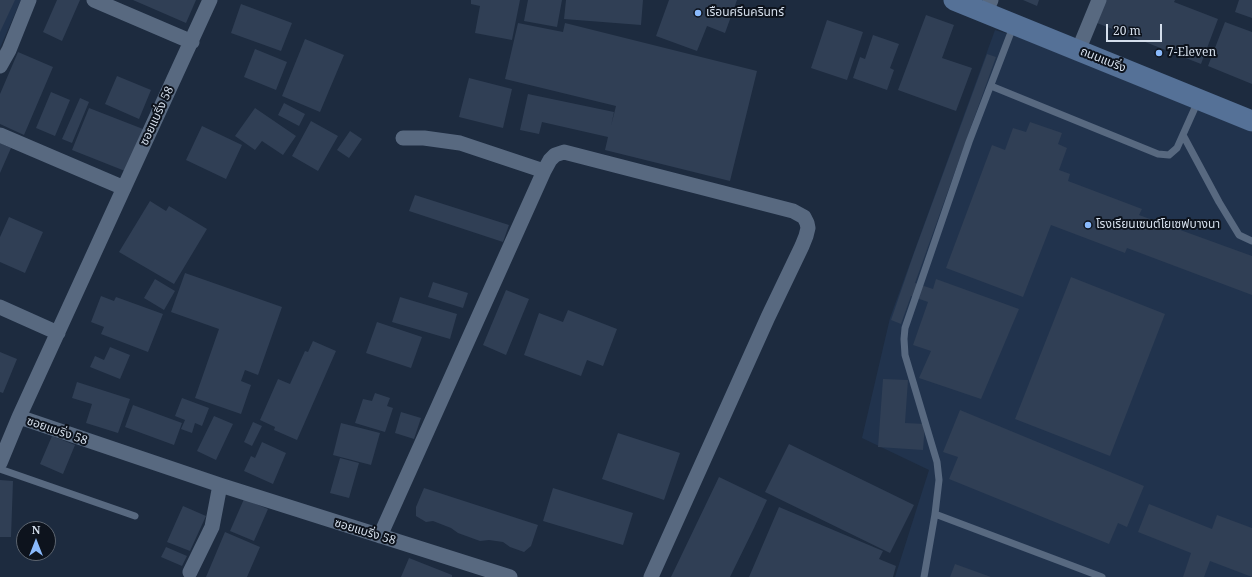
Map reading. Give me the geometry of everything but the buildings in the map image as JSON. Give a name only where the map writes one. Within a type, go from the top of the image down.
[{"type":"main road","name":"ถนนแบริ่ง","points":[[954,0],[988,6],[1014,25],[1252,121]]},
{"type":"street","points":[[0,66],[9,50],[29,0]]},
{"type":"street","points":[[94,0],[192,42]]},
{"type":"street","name":"ซอยแบริ่ง 58","points":[[210,0],[19,417],[220,485],[510,577]]},
{"type":"street","points":[[1078,50],[1099,0]]},
{"type":"street","points":[[0,135],[124,188]]},
{"type":"street","points":[[403,138],[424,138],[460,143],[544,171]]},
{"type":"street","points":[[380,536],[544,171],[550,160],[555,155],[564,152],[793,211],[804,217],[807,223],[808,228],[802,246],[768,317],[651,577]]},
{"type":"street","points":[[0,308],[58,333]]},
{"type":"street","points":[[0,463],[19,417]]},
{"type":"street","points":[[190,572],[212,527],[220,485]]},
{"type":"lane","points":[[924,577],[936,514],[939,480],[937,462],[905,355],[905,328],[969,142],[1014,25]]},
{"type":"lane","points":[[991,86],[1158,154],[1169,155],[1177,148],[1199,99]]},
{"type":"lane","points":[[1183,135],[1219,202],[1239,235],[1252,241]]},
{"type":"lane","points":[[0,469],[135,516]]},
{"type":"lane","points":[[936,514],[1102,577]]},
{"type":"shaded area","points":[[0,0],[21,0],[0,48]]},
{"type":"shaded area","name":"โรงเรียนเซนต์โยเซฟบางนา","points":[[995,30],[1018,37],[1252,132],[1252,577],[895,577],[929,470],[862,438],[890,318]]},
{"type":"place","name":"เรือนศรีนครินทร์","points":[[698,13]]},
{"type":"place","name":"7-Eleven","points":[[1159,53]]},
{"type":"place","name":"โรงเรียนเซนต์โยเซฟบางนา","points":[[1088,225]]}]
